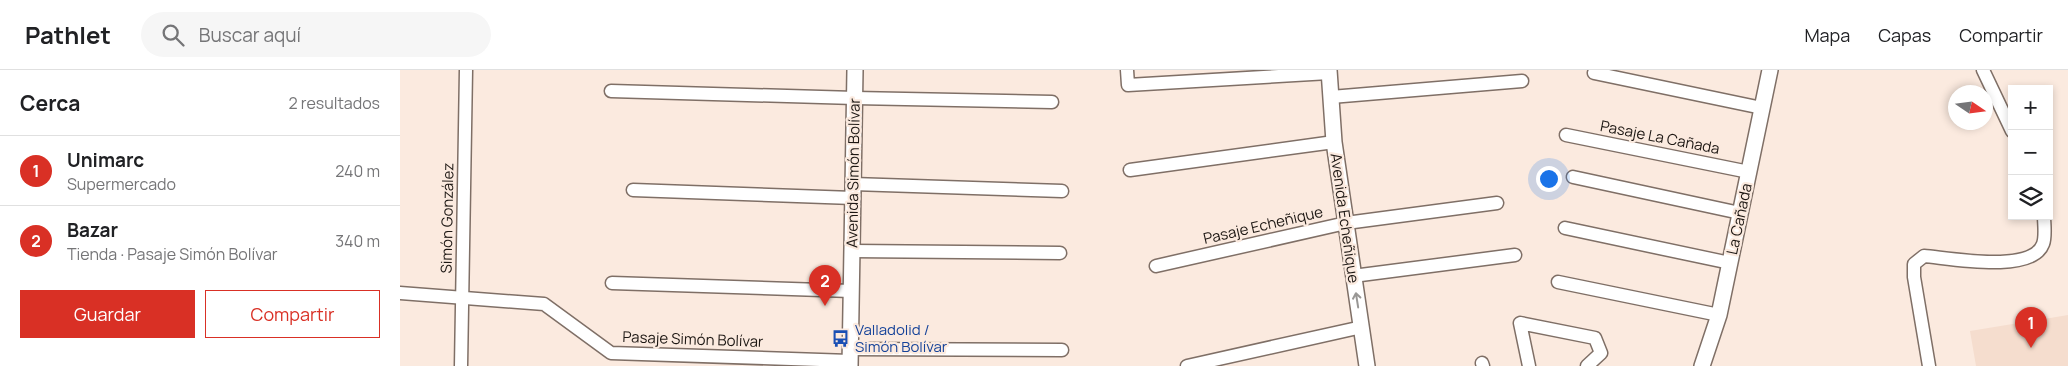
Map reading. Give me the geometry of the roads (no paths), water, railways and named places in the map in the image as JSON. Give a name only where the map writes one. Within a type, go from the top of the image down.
[{"type":"street","name":"Simón González","points":[[461,366],[466,70]]},
{"type":"street","name":"Avenida Simón Bolívar","points":[[850,359],[855,70]]},
{"type":"street","points":[[1127,70],[1128,85],[1329,71]]},
{"type":"street","name":"La Cañada","points":[[1702,366],[1719,315],[1770,70]]},
{"type":"street","points":[[1983,70],[2012,130]]},
{"type":"street","name":"Avenida Echeñique","points":[[1329,71],[1334,142],[1367,366]]},
{"type":"street","points":[[1594,73],[1762,108]]},
{"type":"street","points":[[1331,97],[1522,81]]},
{"type":"street","points":[[611,91],[1052,102]]},
{"type":"street","name":"Pasaje La Cañada","points":[[1566,135],[1748,172]]},
{"type":"street","points":[[1130,170],[1334,142]]},
{"type":"street","points":[[1573,177],[1740,213]]},
{"type":"street","points":[[633,190],[1062,191]]},
{"type":"street","name":"Pasaje Echeñique","points":[[1156,266],[1346,223],[1497,203]]},
{"type":"street","points":[[1929,366],[1914,277],[1914,264],[1924,256],[1986,263],[2025,258],[2038,251],[2044,243],[2044,220]]},
{"type":"street","points":[[1565,228],[1730,263]]},
{"type":"street","points":[[852,251],[1060,253]]},
{"type":"street","points":[[1353,276],[1515,255]]},
{"type":"street","points":[[1558,282],[1719,315]]},
{"type":"street","points":[[612,283],[851,291]]},
{"type":"street","name":"Pasaje Simón Bolívar","points":[[400,293],[544,304],[611,353],[850,359],[1062,350]]},
{"type":"street","points":[[1529,366],[1520,323],[1595,338],[1601,353],[1587,366]]},
{"type":"street","points":[[1187,366],[1362,327]]},
{"type":"place","name":"Bazar","points":[[825,306]]},
{"type":"place","name":"Valladolid / Simón Bolívar","points":[[841,338]]},
{"type":"place","name":"Unimarc","points":[[2031,348]]}]
